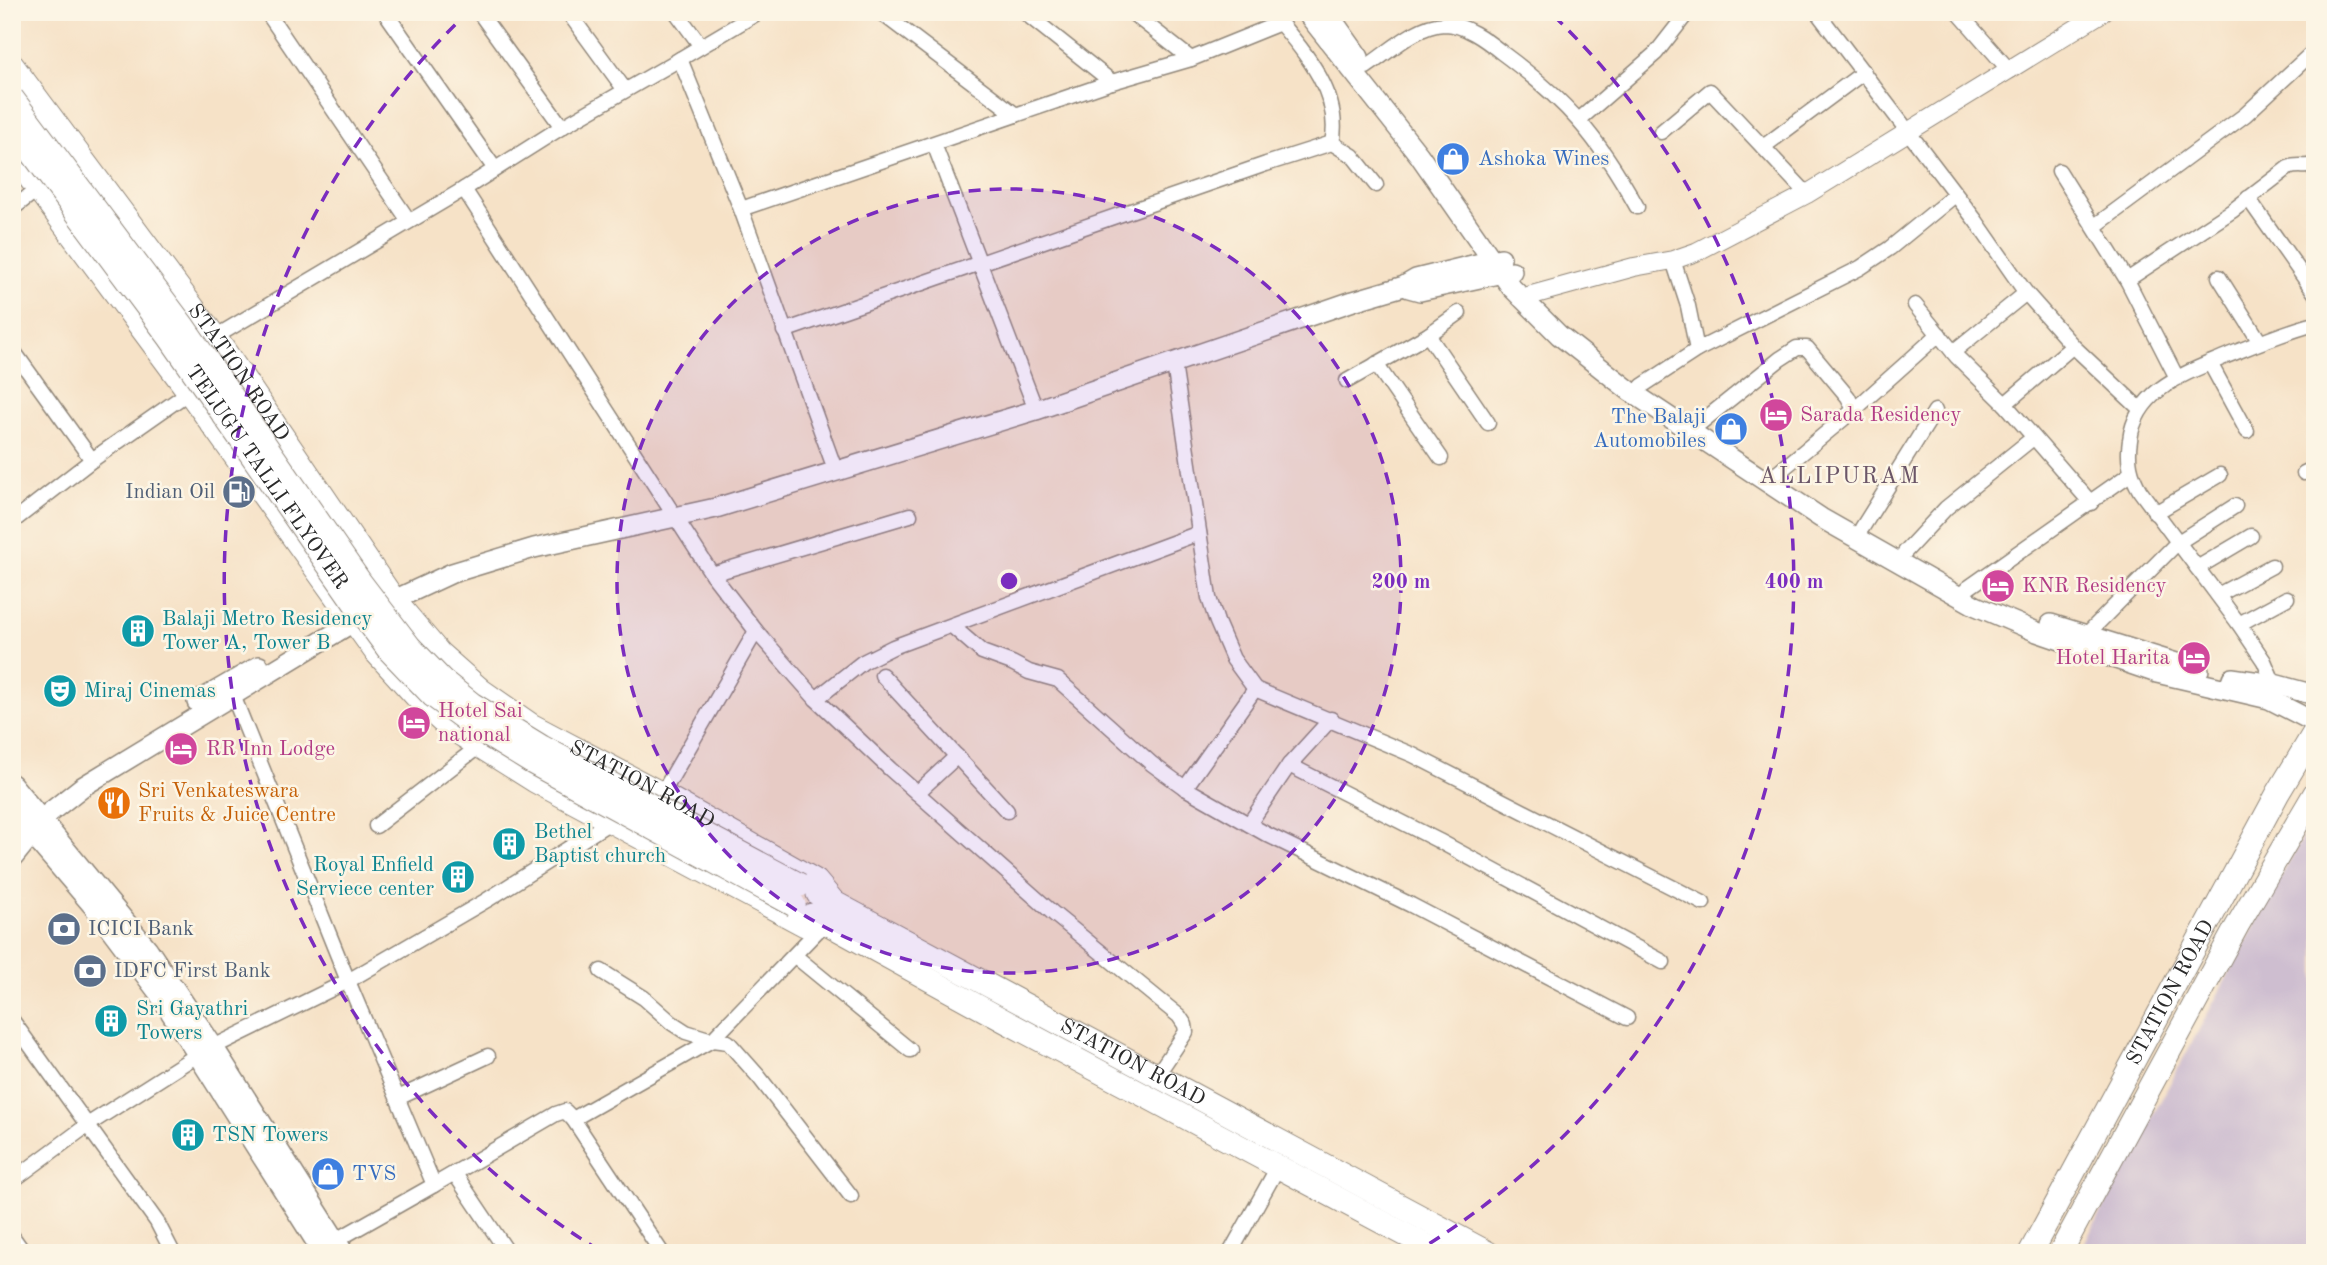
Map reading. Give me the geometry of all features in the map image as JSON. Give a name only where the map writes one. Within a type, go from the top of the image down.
[{"type":"main road","points":[[1306,12],[1419,155],[1480,240],[1530,300],[1588,360],[1693,428],[1821,518],[1963,592],[2027,617],[2202,671],[2228,678],[2274,684],[2315,695]]},
{"type":"main road","points":[[1328,12],[1366,67],[1459,188],[1503,266]]},
{"type":"main road","name":"STATION ROAD","points":[[12,65],[215,337],[394,600],[439,653],[482,691],[531,725],[662,794],[816,881],[829,911],[1278,1167],[1444,1249],[1488,1253]]},
{"type":"main road","name":"TELUGU TALLI FLYOVER","points":[[12,98],[184,327],[361,583],[410,647],[442,680],[472,704],[542,747],[797,895]]},
{"type":"main road","name":"TELUGU TALLI FLYOVER","points":[[12,126],[170,338],[388,649],[433,696],[479,730],[531,762],[829,911]]},
{"type":"main road","points":[[12,154],[189,392],[375,650],[425,706],[446,725],[478,747],[535,781],[805,925],[829,911]]},
{"type":"main road","points":[[394,600],[452,573],[534,548],[716,508],[1036,410],[1353,301],[1404,286],[1420,291],[1503,266]]},
{"type":"main road","points":[[1530,300],[1693,428],[1905,552],[2010,622],[2157,673],[2269,699],[2314,727]]},
{"type":"main road","points":[[12,859],[25,822],[93,766],[345,627],[352,618]]},
{"type":"main road","name":"STATION ROAD","points":[[2030,1253],[2314,727]]},
{"type":"main road","points":[[12,785],[25,822],[205,1050],[327,1250]]},
{"type":"main road","name":"STATION ROAD","points":[[2060,1253],[2237,926],[2315,793]]},
{"type":"main road","name":"STATION ROAD","points":[[829,911],[1157,1075],[1444,1249]]},
{"type":"street","points":[[267,12],[409,221]]},
{"type":"street","points":[[385,12],[495,169]]},
{"type":"street","points":[[479,12],[562,127]]},
{"type":"street","points":[[568,12],[625,90]]},
{"type":"street","points":[[676,12],[701,46]]},
{"type":"street","points":[[215,337],[464,189],[562,127],[759,12]]},
{"type":"street","points":[[880,12],[1016,115]]},
{"type":"street","points":[[1024,12],[1112,82]]},
{"type":"street","points":[[1131,12],[1191,59]]},
{"type":"street","points":[[1580,119],[1656,53],[1688,12]]},
{"type":"street","points":[[1816,12],[1864,72],[2026,293],[2073,346],[2139,408]]},
{"type":"street","points":[[1530,300],[1565,284],[1584,282],[1696,252],[1807,194],[2103,12]]},
{"type":"street","points":[[1963,14],[2010,71]]},
{"type":"street","points":[[741,209],[1112,82],[1191,59],[1276,18],[1311,64],[1333,107],[1335,121],[1332,143]]},
{"type":"street","points":[[1366,67],[1408,38],[1433,26],[1458,26],[1474,33],[1530,73],[1580,119],[1614,166],[1637,207]]},
{"type":"street","points":[[2095,226],[2245,115],[2315,50]]},
{"type":"street","points":[[680,59],[741,209],[836,472]]},
{"type":"street","points":[[1763,147],[1864,72]]},
{"type":"street","points":[[1661,132],[1710,91],[1807,194]]},
{"type":"street","points":[[784,331],[1332,143],[1353,156],[1376,185]]},
{"type":"street","points":[[934,144],[1036,410]]},
{"type":"street","points":[[2127,280],[2288,168],[2297,164],[2309,167],[2315,165]]},
{"type":"street","points":[[2059,171],[2127,280],[2177,378]]},
{"type":"street","points":[[12,209],[38,189]]},
{"type":"street","points":[[464,189],[674,518],[712,574],[756,631],[816,699],[917,793],[1054,914],[1179,1016],[1186,1032],[1157,1075]]},
{"type":"street","points":[[1642,386],[1697,350],[1860,268],[1891,248],[1955,195]]},
{"type":"street","points":[[2248,198],[2315,292]]},
{"type":"street","points":[[1673,260],[1688,306],[1697,350]]},
{"type":"street","points":[[2219,277],[2260,342]]},
{"type":"street","points":[[1953,352],[2026,293]]},
{"type":"street","points":[[1915,305],[1953,352],[2005,404],[2091,503]]},
{"type":"street","points":[[1347,381],[1428,335],[1459,313]]},
{"type":"street","points":[[2274,684],[2264,661],[2239,624],[2155,513],[2130,474],[2128,457],[2131,432],[2139,408],[2158,390],[2210,363],[2260,342],[2315,324]]},
{"type":"street","points":[[1774,476],[1854,410],[1938,334]]},
{"type":"street","points":[[1428,335],[1488,423]]},
{"type":"street","points":[[1693,428],[1757,375],[1802,346],[1823,365],[1848,397],[1854,410]]},
{"type":"street","points":[[2005,404],[2073,346]]},
{"type":"street","points":[[12,349],[92,460]]},
{"type":"street","points":[[2210,363],[2247,431]]},
{"type":"street","points":[[1174,364],[1209,598],[1233,659],[1255,689],[1373,736],[1703,903]]},
{"type":"street","points":[[1376,364],[1440,458]]},
{"type":"street","points":[[12,522],[92,460],[189,392]]},
{"type":"street","points":[[1861,528],[1935,411]]},
{"type":"street","points":[[1905,552],[1946,508],[2033,438]]},
{"type":"street","points":[[1963,592],[2130,474]]},
{"type":"street","points":[[2155,513],[2220,475]]},
{"type":"street","points":[[2086,635],[2177,543],[2235,506]]},
{"type":"street","points":[[712,574],[910,515]]},
{"type":"street","points":[[816,699],[872,657],[1199,533]]},
{"type":"street","points":[[2197,568],[2250,536]]},
{"type":"street","points":[[2218,595],[2272,566]]},
{"type":"street","points":[[2239,624],[2287,598]]},
{"type":"street","points":[[352,618],[394,600]]},
{"type":"street","points":[[952,626],[982,652],[1029,672],[1058,680],[1152,764],[1185,788],[1249,824],[1627,1018]]},
{"type":"street","points":[[662,794],[756,631]]},
{"type":"street","points":[[882,675],[1007,811]]},
{"type":"street","points":[[1185,788],[1255,689]]},
{"type":"street","points":[[231,690],[348,981],[434,1185]]},
{"type":"street","points":[[1249,824],[1289,765],[1331,719]]},
{"type":"street","points":[[376,826],[478,747]]},
{"type":"street","points":[[917,793],[957,756]]},
{"type":"street","points":[[1289,765],[1438,841],[1663,962]]},
{"type":"street","points":[[12,1181],[89,1125],[205,1050],[348,981],[487,900],[610,822]]},
{"type":"street","points":[[573,1119],[712,1040],[795,956],[829,911]]},
{"type":"street","points":[[795,956],[910,1050]]},
{"type":"street","points":[[601,971],[644,998],[686,1032],[728,1042],[851,1196]]},
{"type":"street","points":[[12,1020],[157,1222],[173,1253]]},
{"type":"street","points":[[398,1098],[488,1056]]},
{"type":"street","points":[[327,1250],[434,1185],[565,1111],[662,1253]]},
{"type":"street","points":[[1230,1253],[1278,1167]]},
{"type":"street","points":[[455,1174],[508,1253]]},
{"type":"street","points":[[12,1236],[24,1253]]},
{"type":"shaded area","points":[[2315,826],[2315,1253],[2079,1253],[2304,834]]},
{"type":"place","name":"Ashoka Wines","points":[[1453,159]]},
{"type":"place","name":"Sarada Residency","points":[[1776,415]]},
{"type":"place","name":"The Balaji Automobiles","points":[[1731,429]]},
{"type":"place","name":"Indian Oil","points":[[239,492]]},
{"type":"place","name":"KNR Residency","points":[[1998,586]]},
{"type":"place","name":"Balaji Metro Residency Tower A, Tower B","points":[[138,631]]},
{"type":"place","name":"Hotel Harita","points":[[2194,658]]},
{"type":"place","name":"Miraj Cinemas","points":[[60,691]]},
{"type":"place","name":"Hotel Sai national","points":[[414,723]]},
{"type":"place","name":"RR Inn Lodge","points":[[181,749]]},
{"type":"place","name":"Sri Venkateswara Fruits & Juice Centre","points":[[114,803]]},
{"type":"place","name":"Bethel Baptist church","points":[[509,844]]},
{"type":"place","name":"Royal Enfield Serviece center","points":[[458,877]]},
{"type":"place","name":"ICICI Bank","points":[[64,929]]},
{"type":"place","name":"IDFC First Bank","points":[[90,971]]},
{"type":"place","name":"Sri Gayathri Towers","points":[[111,1021]]},
{"type":"place","name":"TSN Towers","points":[[188,1135]]},
{"type":"place","name":"TVS","points":[[328,1174]]},
{"type":"district","name":"ALLIPURAM","points":[[1840,476]]}]
